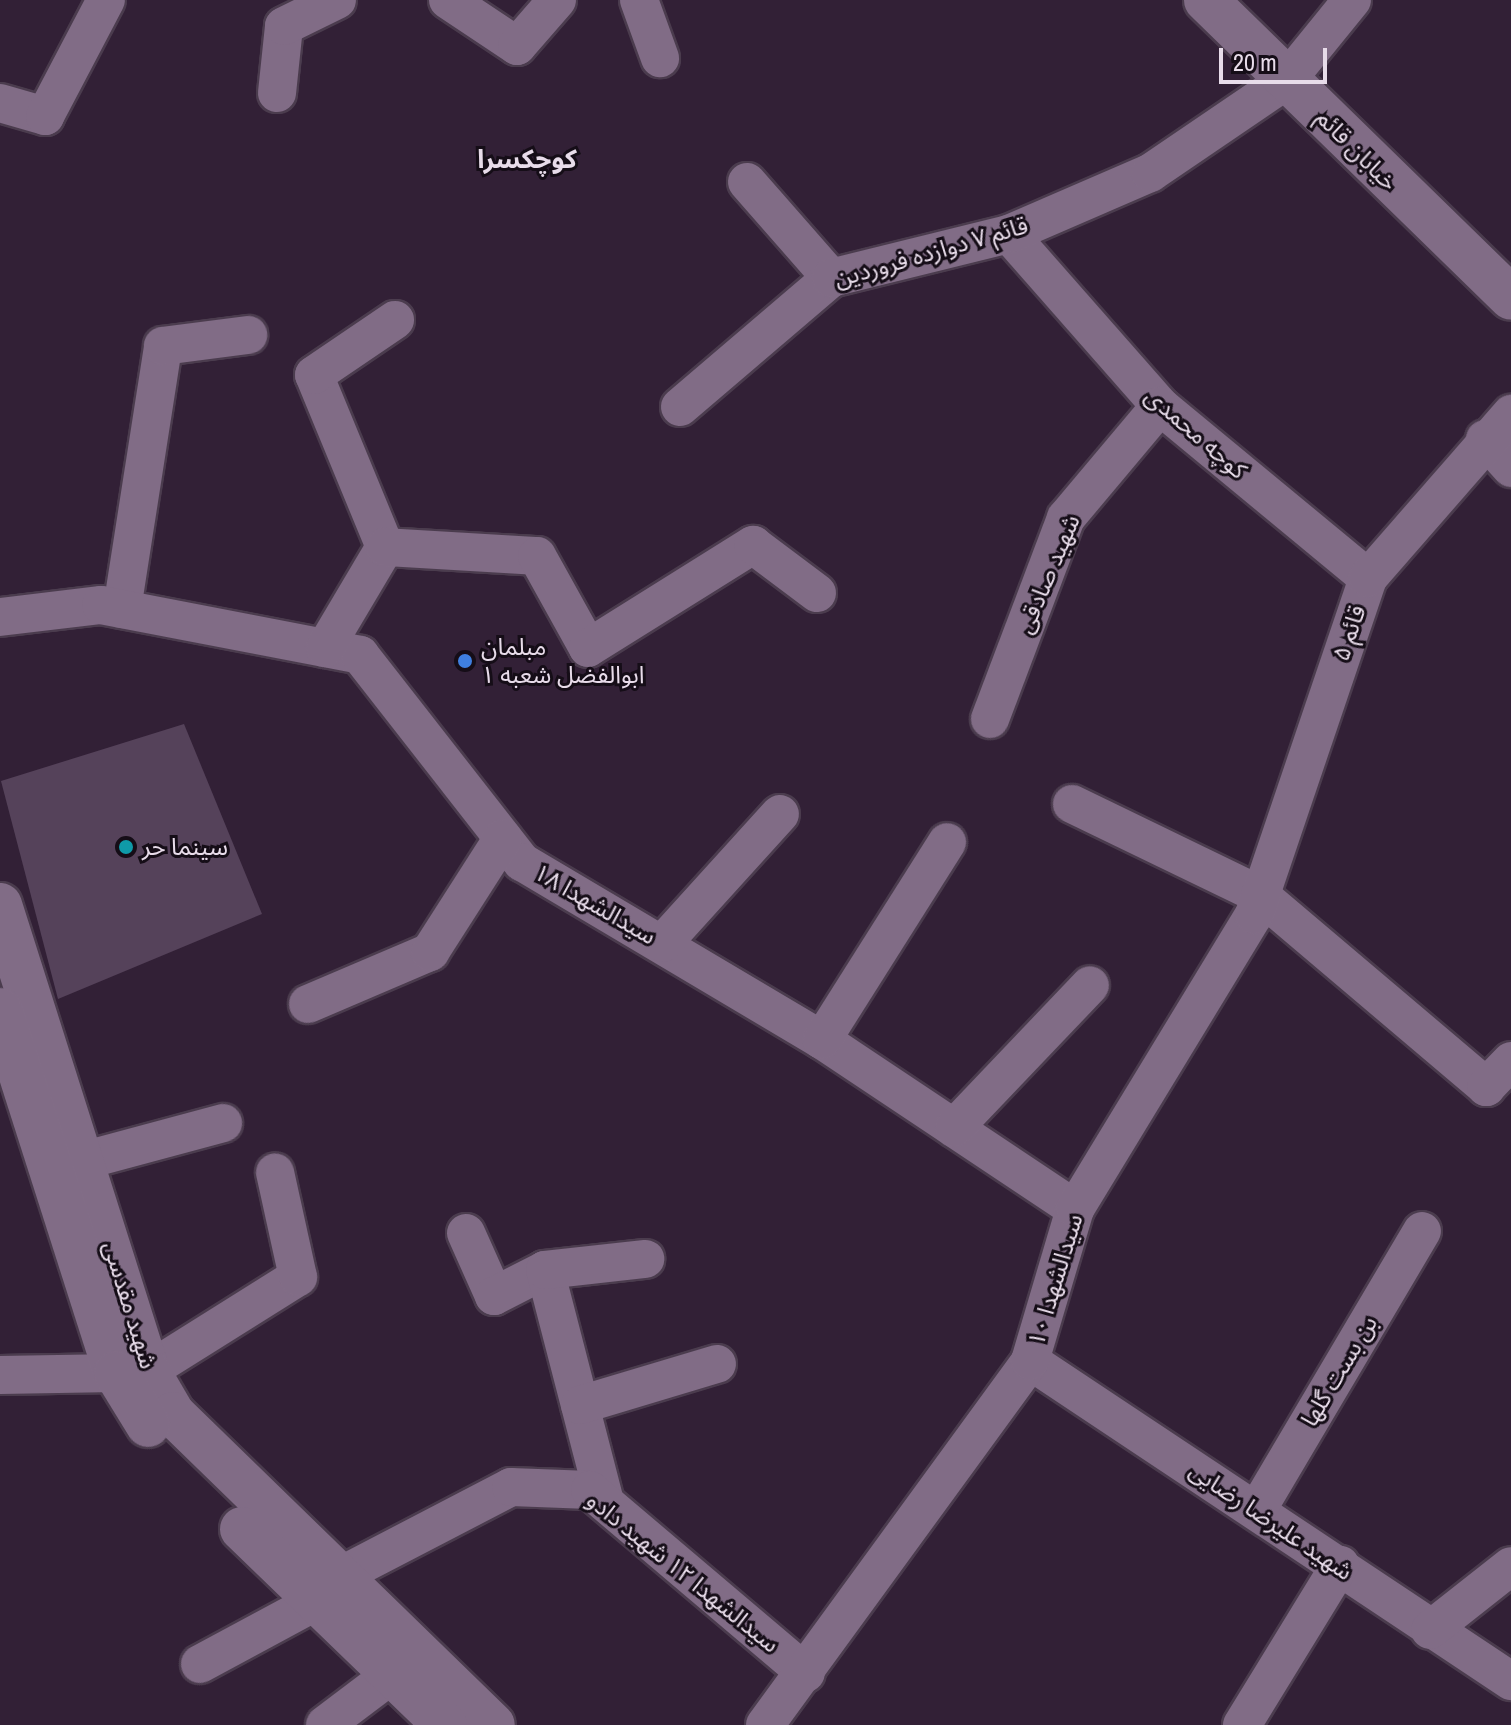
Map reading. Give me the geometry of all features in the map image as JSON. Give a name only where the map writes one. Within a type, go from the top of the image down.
[{"type":"main road","name":"خیابان قائم","points":[[1206,0],[1511,298]]},
{"type":"main road","name":"شهید مقدسی","points":[[0,905],[86,1160],[132,1372]]},
{"type":"main road","name":"شهید مقدسی","points":[[0,1010],[132,1372],[326,1590],[391,1675],[445,1725]]},
{"type":"main road","name":"شهید مقدسی","points":[[326,1590],[493,1725]]},
{"type":"street","points":[[0,103],[45,116],[106,0]]},
{"type":"street","points":[[277,93],[284,26],[337,0]]},
{"type":"street","points":[[448,0],[517,46],[557,0]]},
{"type":"street","points":[[639,0],[660,58]]},
{"type":"street","name":"قائم ۷ دوازده فروردین","points":[[680,407],[831,278],[1009,234],[1150,173],[1287,80],[1352,0]]},
{"type":"street","points":[[747,182],[831,278]]},
{"type":"street","name":"کوچه محمدی","points":[[1009,234],[1160,406],[1368,578]]},
{"type":"street","points":[[385,547],[314,375],[395,320]]},
{"type":"street","points":[[122,609],[163,346],[248,335]]},
{"type":"street","name":"شهید صادقی","points":[[990,719],[1066,518],[1160,406]]},
{"type":"street","points":[[1498,427],[1511,468]]},
{"type":"street","name":"قائم ۵","points":[[1260,895],[1368,578],[1498,427]]},
{"type":"street","points":[[385,547],[537,556],[588,648],[753,545],[817,593]]},
{"type":"street","points":[[325,648],[385,547]]},
{"type":"street","name":"سیدالشهدا ۱۸","points":[[0,617],[122,609],[360,655],[522,862],[822,1040],[1075,1209]]},
{"type":"street","points":[[1072,804],[1260,895],[1486,1087],[1511,1061]]},
{"type":"street","points":[[663,943],[780,814]]},
{"type":"street","points":[[308,1004],[430,952],[503,838]]},
{"type":"street","points":[[822,1040],[947,842]]},
{"type":"street","name":"سیدالشهدا ۱۰","points":[[765,1725],[806,1673],[1030,1361],[1075,1209],[1260,895]]},
{"type":"street","points":[[954,1128],[1090,985]]},
{"type":"street","points":[[86,1160],[223,1123]]},
{"type":"street","points":[[0,1375],[132,1372],[298,1277],[275,1172]]},
{"type":"street","name":"بن بست گلها","points":[[1257,1510],[1422,1231]]},
{"type":"street","points":[[466,1233],[494,1296],[545,1270],[645,1259]]},
{"type":"street","points":[[545,1270],[605,1502]]},
{"type":"street","name":"شهید علیرضا رضایی","points":[[1030,1361],[1340,1565],[1430,1630],[1511,1681]]},
{"type":"street","points":[[580,1405],[717,1364]]},
{"type":"street","name":"سیدالشهدا ۱۲ شهید دادو","points":[[200,1664],[511,1487],[590,1490],[806,1673]]},
{"type":"street","points":[[1242,1725],[1340,1565]]},
{"type":"street","points":[[1430,1630],[1511,1566]]},
{"type":"street","points":[[325,1725],[391,1675]]},
{"type":"building","name":"سینما حر","points":[[184,724],[262,914],[58,999],[1,781]]},
{"type":"place","name":"مبلمان ابوالفضل شعبه ۱","points":[[465,661]]},
{"type":"place","name":"سینما حر","points":[[126,847]]},
{"type":"district","name":"کوچکسرا","points":[[527,159]]}]
